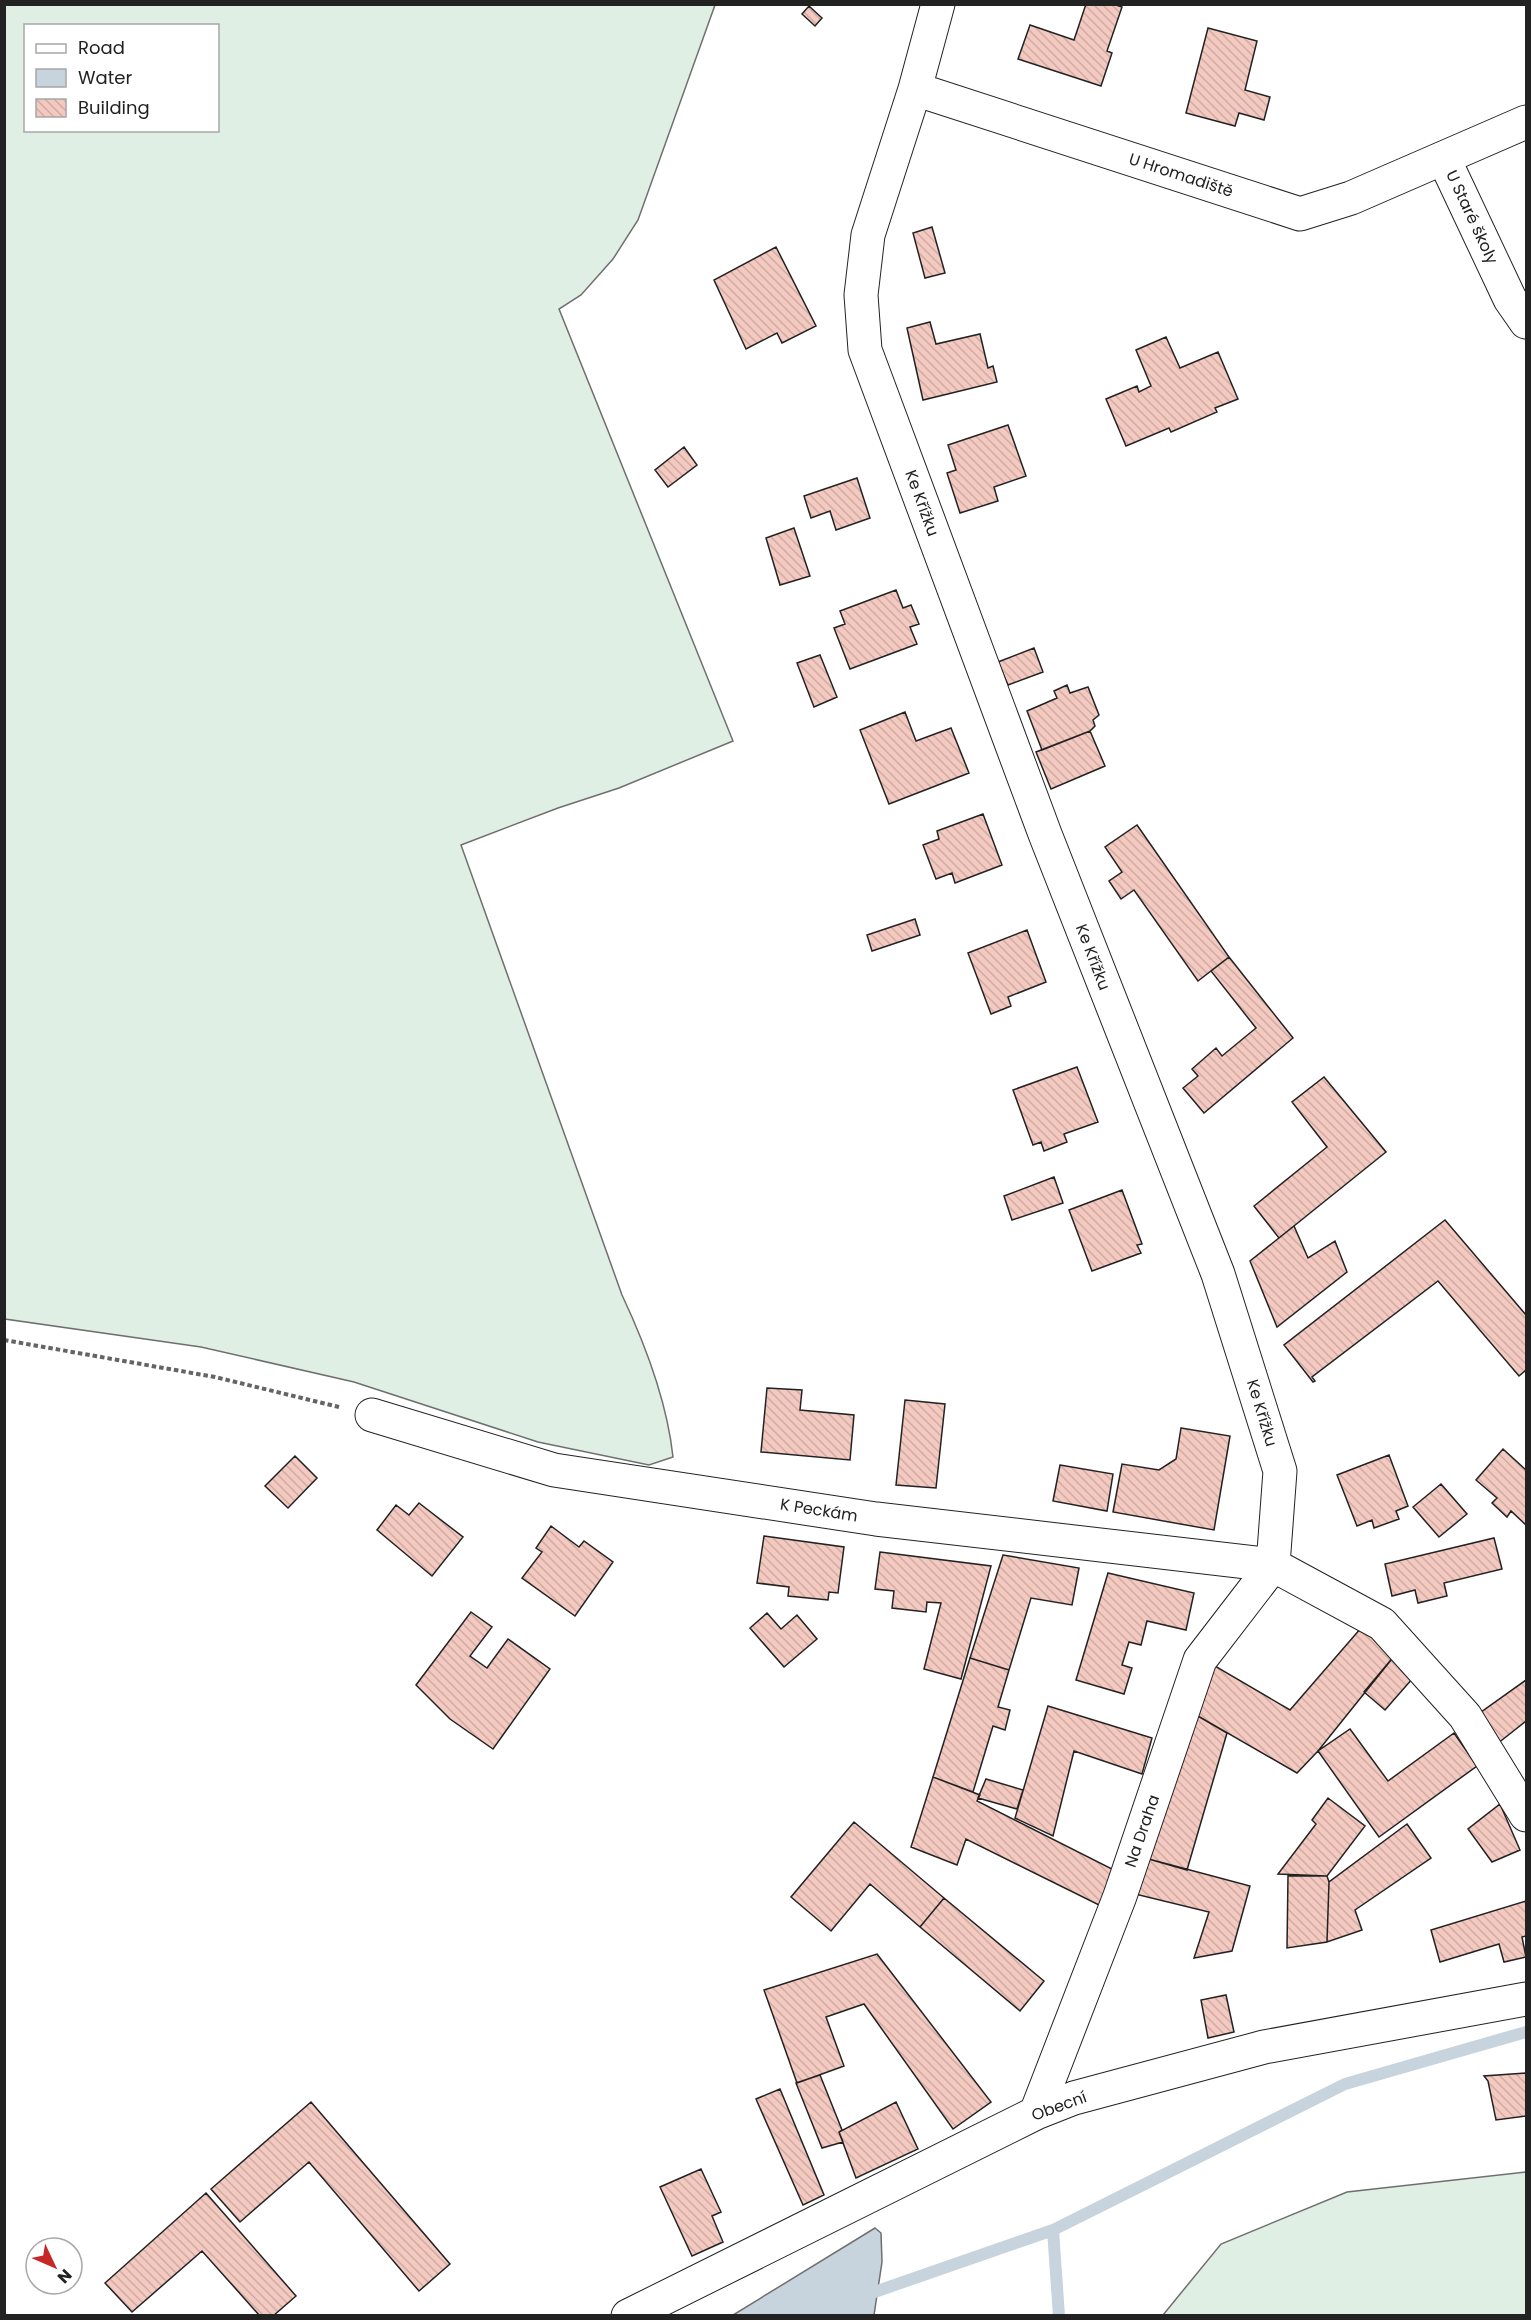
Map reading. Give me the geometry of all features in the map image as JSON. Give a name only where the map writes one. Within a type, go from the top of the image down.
[{"type":"street","name":"Ke Křížku","points":[[938,4],[915,88],[868,235],[861,296],[865,350],[1045,834],[1218,1274],[1280,1471],[1273,1565]]},
{"type":"street","name":"U Hromadiště","points":[[915,88],[1300,214],[1351,198],[1444,159]]},
{"type":"street","name":"U Staré školy","points":[[1527,122],[1444,159],[1510,299],[1527,322]]},
{"type":"street","name":"K Peckám","points":[[372,1415],[554,1470],[876,1519],[1273,1565]]},
{"type":"street","points":[[1273,1565],[1382,1624],[1465,1716],[1527,1815]]},
{"type":"street","name":"Na Draha","points":[[1036,2113],[1120,1896],[1200,1660],[1273,1565]]},
{"type":"street","name":"Obecní","points":[[628,2316],[1036,2113],[1074,2098],[1264,2047],[1527,1999]]},
{"type":"path","points":[[4,1340],[215,1377],[372,1415]]},
{"type":"green space","points":[[5,4],[715,5],[638,220],[613,259],[581,295],[559,309],[733,741],[619,788],[558,808],[461,845],[622,1295],[654,1374],[666,1415],[673,1457],[649,1465],[538,1442],[354,1382],[201,1347],[5,1319]]},
{"type":"green space","points":[[1526,2172],[1526,2315],[1163,2315],[1221,2244],[1347,2192]]},
{"type":"water","points":[[875,2228],[881,2233],[882,2262],[874,2315],[733,2315]]},
{"type":"building","points":[[1086,4],[1113,4],[1122,7],[1107,51],[1112,53],[1101,86],[1018,59],[1030,25],[1074,40]]},
{"type":"building","points":[[809,6],[822,18],[815,26],[802,14]]},
{"type":"building","points":[[1208,28],[1257,41],[1245,90],[1270,97],[1264,120],[1239,113],[1235,126],[1186,113]]},
{"type":"building","points":[[932,227],[945,273],[925,278],[913,233]]},
{"type":"building","points":[[776,247],[816,326],[782,343],[777,333],[746,349],[714,280]]},
{"type":"building","points":[[930,322],[936,344],[980,334],[988,368],[993,366],[997,382],[923,400],[907,328]]},
{"type":"building","points":[[1166,337],[1180,368],[1218,352],[1238,399],[1215,408],[1217,412],[1171,432],[1169,428],[1126,446],[1106,399],[1137,386],[1139,392],[1151,386],[1136,350]]},
{"type":"building","points":[[1008,425],[1026,476],[994,487],[998,501],[960,513],[947,473],[956,470],[948,445]]},
{"type":"building","points":[[684,447],[697,465],[668,487],[655,470]]},
{"type":"building","points":[[857,478],[870,518],[836,530],[830,511],[811,518],[804,496]]},
{"type":"building","points":[[794,528],[810,576],[780,585],[766,538]]},
{"type":"building","points":[[896,590],[903,608],[911,605],[919,624],[910,627],[917,644],[850,669],[834,628],[845,624],[840,611]]},
{"type":"building","points":[[1034,648],[1043,672],[1008,685],[998,662]]},
{"type":"building","points":[[820,655],[837,697],[814,707],[797,663]]},
{"type":"building","points":[[1067,685],[1070,693],[1088,687],[1099,715],[1093,720],[1095,726],[1090,731],[1042,750],[1027,711],[1057,698],[1054,691]]},
{"type":"building","points":[[905,712],[916,741],[951,728],[969,773],[889,804],[860,730]]},
{"type":"building","points":[[1090,731],[1105,766],[1051,789],[1036,752]]},
{"type":"building","points":[[983,814],[1002,865],[955,883],[952,873],[936,879],[923,845],[939,839],[937,831]]},
{"type":"building","points":[[1137,825],[1229,957],[1198,981],[1134,890],[1121,899],[1109,881],[1122,872],[1105,847]]},
{"type":"building","points":[[915,919],[920,935],[872,951],[867,935]]},
{"type":"building","points":[[1027,930],[1046,982],[1008,997],[1011,1006],[991,1014],[968,953]]},
{"type":"building","points":[[1229,957],[1293,1038],[1204,1113],[1183,1088],[1198,1076],[1192,1069],[1216,1048],[1222,1056],[1256,1028],[1211,971]]},
{"type":"building","points":[[1077,1067],[1098,1122],[1064,1134],[1067,1142],[1044,1151],[1041,1142],[1033,1145],[1013,1090]]},
{"type":"building","points":[[1324,1077],[1386,1152],[1279,1238],[1254,1206],[1327,1147],[1292,1102]]},
{"type":"building","points":[[1054,1177],[1063,1203],[1012,1220],[1004,1196]]},
{"type":"building","points":[[1122,1190],[1142,1244],[1137,1245],[1141,1253],[1092,1271],[1069,1210]]},
{"type":"building","points":[[1445,1220],[1526,1315],[1526,1370],[1519,1376],[1438,1281],[1312,1377],[1315,1381],[1313,1382],[1284,1345]]},
{"type":"building","points":[[1294,1226],[1308,1258],[1335,1241],[1347,1272],[1277,1327],[1250,1261]]},
{"type":"building","points":[[767,1388],[802,1390],[800,1410],[854,1415],[850,1460],[761,1452]]},
{"type":"building","points":[[905,1400],[945,1404],[936,1488],[896,1485]]},
{"type":"building","points":[[1181,1428],[1230,1436],[1214,1530],[1113,1512],[1122,1464],[1159,1470],[1176,1459]]},
{"type":"building","points":[[1503,1449],[1526,1470],[1526,1525],[1511,1511],[1507,1517],[1492,1503],[1497,1498],[1476,1480]]},
{"type":"building","points":[[1389,1455],[1408,1506],[1396,1511],[1399,1519],[1374,1528],[1372,1520],[1357,1526],[1337,1475]]},
{"type":"building","points":[[295,1456],[317,1478],[288,1508],[265,1486]]},
{"type":"building","points":[[1060,1465],[1113,1474],[1107,1511],[1053,1501]]},
{"type":"building","points":[[1441,1484],[1467,1514],[1439,1537],[1413,1507]]},
{"type":"building","points":[[419,1503],[463,1537],[432,1576],[377,1530],[396,1505],[409,1515]]},
{"type":"building","points":[[551,1526],[579,1547],[584,1541],[613,1562],[575,1616],[522,1578],[542,1552],[536,1548]]},
{"type":"building","points":[[764,1536],[844,1547],[838,1593],[829,1592],[828,1600],[788,1596],[789,1587],[757,1583]]},
{"type":"building","points":[[1494,1538],[1502,1569],[1444,1583],[1447,1596],[1418,1603],[1415,1590],[1392,1596],[1385,1564]]},
{"type":"building","points":[[880,1552],[991,1566],[961,1679],[924,1669],[941,1603],[927,1602],[926,1612],[892,1608],[894,1591],[875,1589]]},
{"type":"building","points":[[1003,1555],[1079,1568],[1072,1605],[1031,1598],[1009,1670],[970,1658]]},
{"type":"building","points":[[1108,1573],[1194,1593],[1186,1630],[1147,1621],[1141,1645],[1129,1642],[1122,1665],[1132,1668],[1124,1694],[1076,1680]]},
{"type":"building","points":[[471,1612],[492,1627],[470,1656],[487,1668],[508,1639],[550,1669],[493,1749],[450,1719],[416,1685]]},
{"type":"building","points":[[767,1613],[781,1629],[797,1615],[817,1639],[784,1667],[750,1628]]},
{"type":"building","points":[[1361,1628],[1395,1655],[1318,1751],[1297,1773],[1191,1712],[1210,1663],[1290,1710]]},
{"type":"building","points":[[1395,1655],[1413,1678],[1385,1710],[1364,1692]]},
{"type":"building","points":[[970,1658],[1009,1670],[998,1707],[1010,1710],[1005,1730],[993,1726],[973,1792],[933,1777]]},
{"type":"building","points":[[1526,1680],[1526,1721],[1497,1744],[1477,1715]]},
{"type":"building","points":[[1048,1706],[1152,1738],[1142,1774],[1074,1751],[1053,1836],[1015,1818]]},
{"type":"building","points":[[1191,1712],[1227,1733],[1187,1870],[1145,1858]]},
{"type":"building","points":[[1350,1729],[1388,1781],[1454,1733],[1477,1766],[1379,1837],[1318,1751]]},
{"type":"building","points":[[933,1777],[980,1795],[977,1801],[1116,1871],[1099,1905],[966,1839],[957,1865],[911,1847]]},
{"type":"building","points":[[986,1779],[1023,1790],[1017,1809],[978,1798]]},
{"type":"building","points":[[1328,1798],[1365,1826],[1327,1876],[1278,1874],[1316,1824],[1312,1820]]},
{"type":"building","points":[[1500,1804],[1520,1850],[1492,1862],[1468,1829]]},
{"type":"building","points":[[854,1822],[944,1898],[920,1927],[870,1884],[831,1931],[791,1897]]},
{"type":"building","points":[[1407,1824],[1431,1858],[1355,1910],[1362,1930],[1327,1942],[1329,1882]]},
{"type":"building","points":[[1145,1858],[1250,1886],[1232,1951],[1194,1958],[1209,1912],[1135,1894]]},
{"type":"building","points":[[1288,1876],[1327,1876],[1329,1882],[1327,1942],[1287,1948]]},
{"type":"building","points":[[944,1898],[1044,1981],[1020,2011],[920,1927]]},
{"type":"building","points":[[1526,1901],[1526,1936],[1522,1937],[1526,1957],[1504,1962],[1499,1944],[1440,1962],[1431,1930]]},
{"type":"building","points":[[877,1954],[991,2102],[953,2129],[864,2004],[826,2017],[844,2066],[797,2083],[764,1990]]},
{"type":"building","points":[[1226,1995],[1234,2032],[1208,2038],[1201,2000]]},
{"type":"building","points":[[1526,2073],[1526,2116],[1496,2120],[1488,2081],[1484,2076]]},
{"type":"building","points":[[820,2075],[842,2130],[839,2132],[843,2142],[822,2148],[796,2083]]},
{"type":"building","points":[[780,2089],[824,2195],[803,2205],[756,2099]]},
{"type":"building","points":[[311,2102],[450,2264],[419,2291],[309,2162],[240,2222],[211,2189]]},
{"type":"building","points":[[896,2102],[918,2149],[856,2178],[839,2132]]},
{"type":"building","points":[[701,2169],[721,2212],[712,2216],[723,2242],[692,2256],[660,2187]]},
{"type":"building","points":[[206,2193],[296,2296],[273,2316],[260,2316],[202,2251],[132,2312],[105,2283]]},
{"type":"waterway","points":[[1059,2316],[1053,2230],[1345,2084],[1526,2032]]},
{"type":"waterway","points":[[863,2296],[1053,2230]]}]
